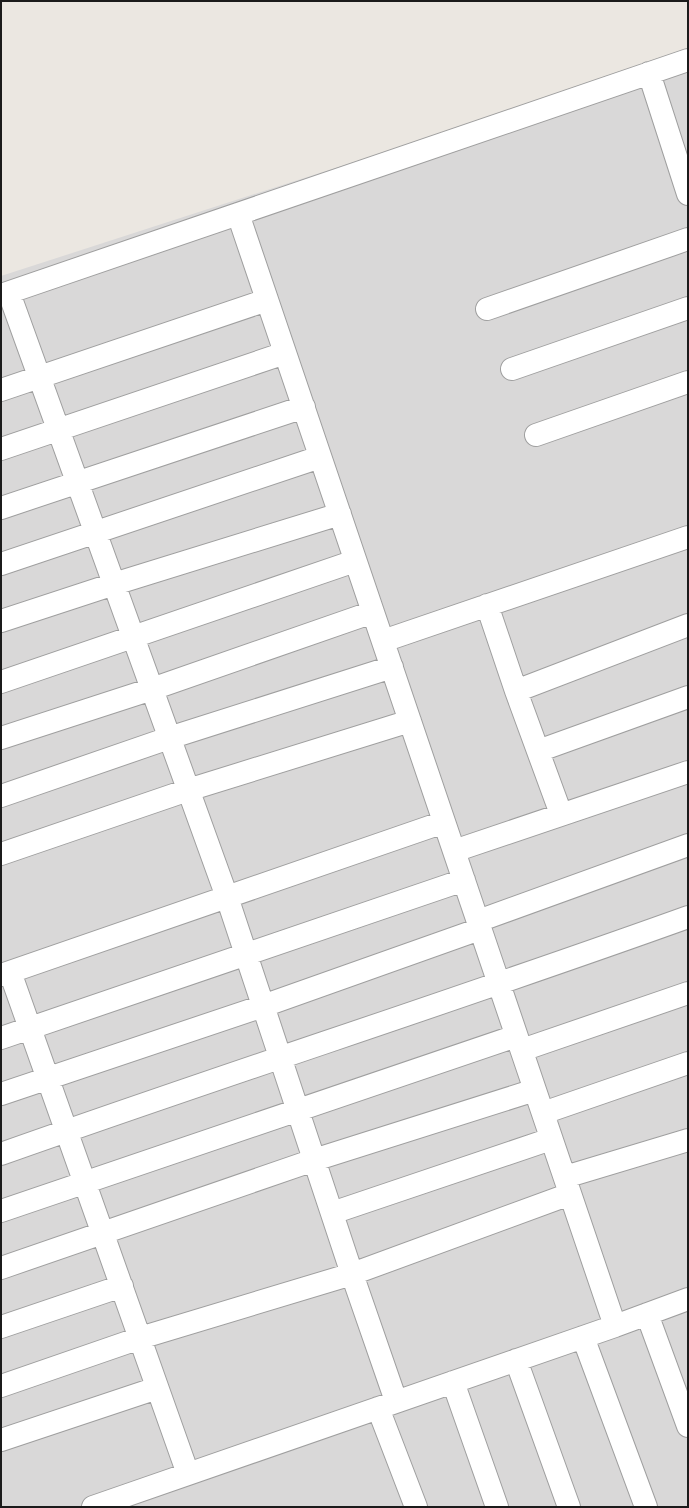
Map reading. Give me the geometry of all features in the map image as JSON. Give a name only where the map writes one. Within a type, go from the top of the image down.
[{"type":"street","points":[[416,1507],[352,1274],[227,897],[39,377],[5,294],[688,60]]},
{"type":"street","points":[[649,73],[684,165],[688,194]]},
{"type":"street","points":[[238,214],[615,1326]]},
{"type":"street","points":[[488,309],[688,240]]},
{"type":"street","points":[[1,390],[267,300]]},
{"type":"street","points":[[512,369],[688,308]]},
{"type":"street","points":[[1,449],[285,353]]},
{"type":"street","points":[[536,435],[688,382]]},
{"type":"street","points":[[1,508],[304,407]]},
{"type":"street","points":[[1,564],[320,457]]},
{"type":"street","points":[[1,622],[114,584],[340,514]]},
{"type":"street","points":[[383,641],[688,537]]},
{"type":"street","points":[[1,682],[355,561]]},
{"type":"street","points":[[488,605],[516,691],[561,814]]},
{"type":"street","points":[[1,738],[152,689],[373,612]]},
{"type":"street","points":[[516,691],[688,624]]},
{"type":"street","points":[[1,796],[169,738],[392,667]]},
{"type":"street","points":[[538,751],[688,697]]},
{"type":"street","points":[[1,854],[188,790],[410,721]]},
{"type":"street","points":[[454,851],[688,772]]},
{"type":"street","points":[[188,1474],[30,1028],[5,973],[444,822]]},
{"type":"street","points":[[1,1094],[263,1006],[688,845]]},
{"type":"street","points":[[1,1038],[464,880]]},
{"type":"street","points":[[1,1154],[280,1056],[499,984],[688,918]]},
{"type":"street","points":[[1,1211],[298,1110],[688,993]]},
{"type":"street","points":[[543,1113],[688,1063]]},
{"type":"street","points":[[1,1268],[314,1160],[535,1090]]},
{"type":"street","points":[[332,1213],[552,1139]]},
{"type":"street","points":[[1,1386],[140,1338],[352,1274],[567,1186],[688,1140]]},
{"type":"street","points":[[1,1327],[122,1286]]},
{"type":"street","points":[[102,1506],[188,1474],[615,1326],[688,1299]]},
{"type":"street","points":[[647,1314],[688,1426]]},
{"type":"street","points":[[583,1337],[646,1507]]},
{"type":"street","points":[[516,1360],[569,1507]]},
{"type":"street","points":[[452,1382],[497,1507]]},
{"type":"street","points":[[1,1440],[157,1388]]},
{"type":"shaded area","points":[[688,54],[688,1507],[1,1507],[1,276]]}]
